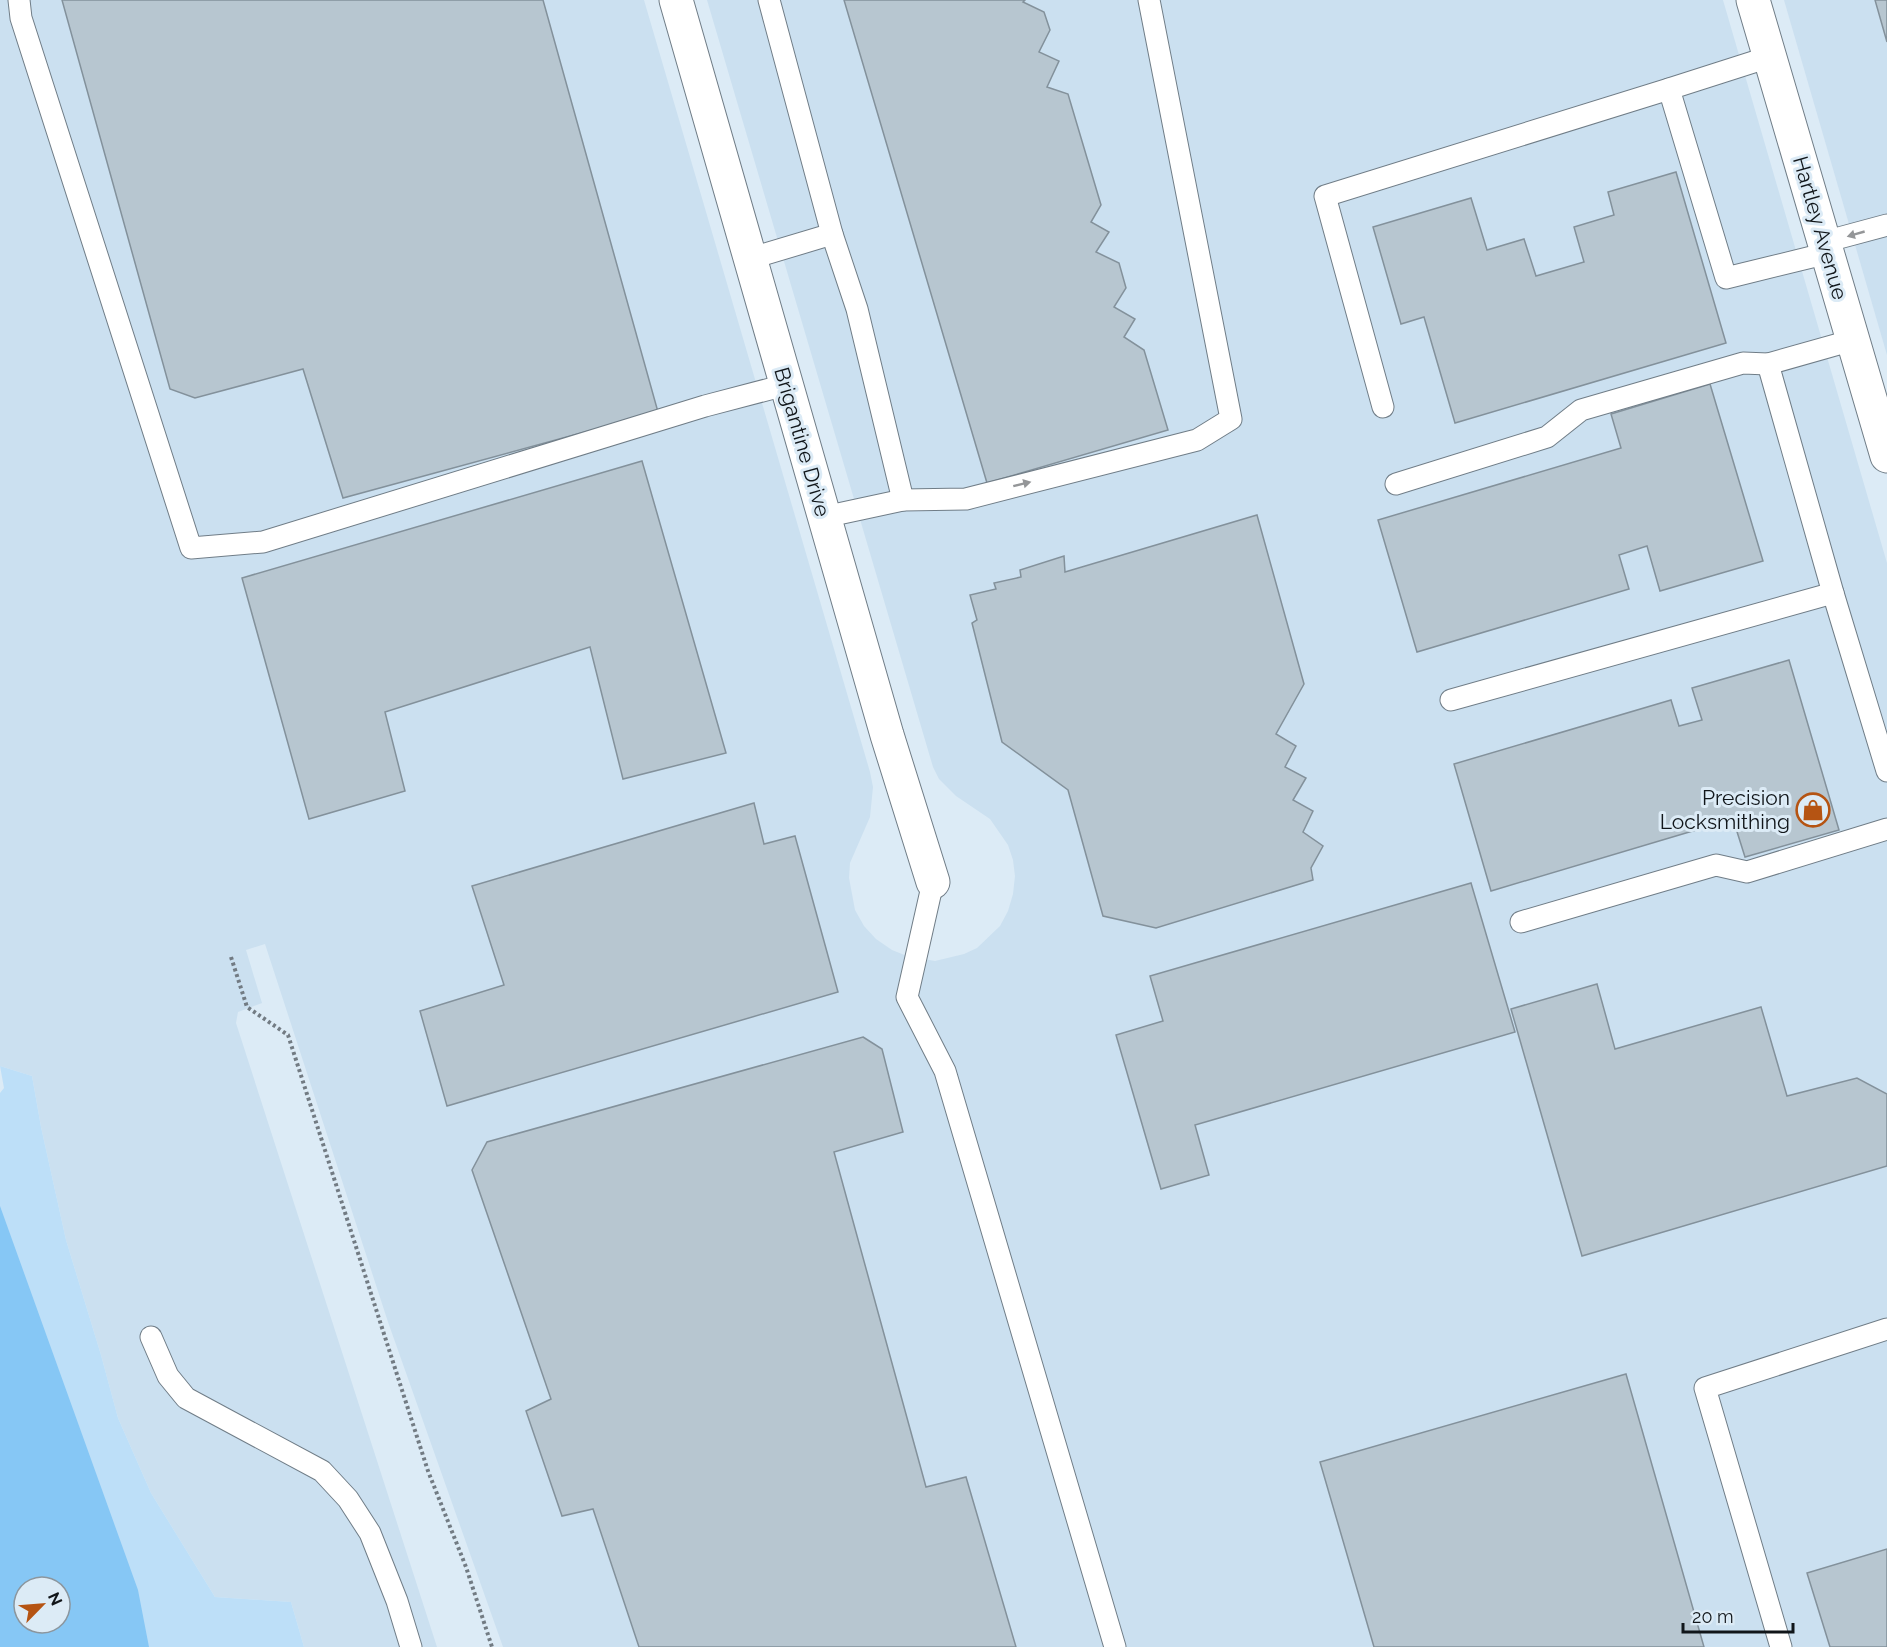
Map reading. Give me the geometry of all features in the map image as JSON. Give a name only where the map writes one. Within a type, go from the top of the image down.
[{"type":"street","name":"Brigantine Drive","points":[[675,0],[887,735],[933,882]]},
{"type":"street","name":"Hartley Avenue","points":[[1760,2],[1769,57],[1887,456]]},
{"type":"lane","points":[[19,0],[21,18],[191,548],[263,542],[705,406],[785,386]]},
{"type":"lane","points":[[769,0],[832,234],[857,309],[903,500]]},
{"type":"lane","points":[[824,517],[903,500],[966,499],[1197,440],[1231,419],[1149,0]]},
{"type":"lane","points":[[1383,407],[1325,196],[1769,57]]},
{"type":"lane","points":[[1669,89],[1726,278],[1826,248],[1887,225]]},
{"type":"lane","points":[[749,259],[832,234]]},
{"type":"lane","points":[[1396,484],[1547,437],[1581,410],[1743,363],[1768,364],[1853,340]]},
{"type":"lane","points":[[1768,364],[1833,593],[1887,771]]},
{"type":"lane","points":[[1451,700],[1833,593]]},
{"type":"lane","points":[[1521,922],[1716,865],[1747,872],[1887,829]]},
{"type":"lane","points":[[933,882],[907,997],[945,1071],[1114,1647]]},
{"type":"lane","points":[[1781,1647],[1705,1388],[1887,1329]]},
{"type":"lane","points":[[152,1337],[168,1376],[186,1398],[322,1471],[348,1499],[370,1533],[397,1600],[411,1647]]},
{"type":"path","points":[[231,957],[247,1007],[288,1035],[428,1471],[466,1567],[492,1647]]},
{"type":"shaded area","points":[[0,0],[644,0],[870,772],[873,787],[870,817],[850,863],[849,878],[855,910],[864,926],[876,939],[892,950],[907,956],[935,961],[964,954],[977,948],[1000,926],[1013,894],[1015,876],[1013,860],[1008,845],[990,819],[956,796],[939,779],[933,767],[707,0],[1723,0],[1887,563],[1887,1647],[503,1647],[388,1322],[265,944],[246,950],[262,1003],[238,1012],[236,1023],[437,1647],[304,1647],[291,1602],[215,1597],[151,1493],[118,1418],[66,1240],[32,1076],[0,1066]]},
{"type":"shaded area","points":[[1784,0],[1887,0],[1887,355]]},
{"type":"shaded area","points":[[0,1066],[32,1076],[66,1240],[118,1418],[151,1493],[215,1597],[291,1602],[304,1647],[72,1647],[70,1635],[72,1635],[72,1575],[58,1575],[0,1274],[0,1093],[4,1088]]},
{"type":"water","points":[[0,1206],[138,1590],[149,1647],[0,1647]]},
{"type":"building","points":[[62,0],[543,0],[658,412],[343,498],[303,369],[195,398],[170,389]]},
{"type":"building","points":[[844,0],[1025,0],[1023,2],[1044,12],[1050,30],[1039,52],[1059,61],[1047,87],[1068,94],[1101,205],[1091,222],[1109,232],[1096,252],[1119,263],[1126,288],[1114,307],[1135,319],[1124,337],[1144,350],[1168,430],[987,483]]},
{"type":"building","points":[[1875,0],[1887,0],[1887,42]]},
{"type":"building","points":[[1676,172],[1726,343],[1455,423],[1424,317],[1401,324],[1373,227],[1471,198],[1487,250],[1524,239],[1536,276],[1584,262],[1574,227],[1614,215],[1608,192]]},
{"type":"building","points":[[1710,384],[1763,561],[1660,591],[1647,546],[1619,555],[1629,589],[1417,652],[1378,520],[1621,448],[1611,414]]},
{"type":"building","points":[[642,461],[726,753],[623,779],[590,647],[385,712],[405,791],[309,819],[242,578]]},
{"type":"building","points":[[1257,515],[1304,684],[1276,734],[1296,746],[1285,767],[1306,778],[1293,800],[1313,811],[1303,832],[1323,846],[1311,868],[1313,880],[1156,928],[1103,916],[1068,790],[1002,742],[972,623],[977,620],[970,595],[996,589],[994,583],[1021,577],[1020,570],[1064,556],[1065,572]]},
{"type":"building","points":[[1789,660],[1839,830],[1745,857],[1733,819],[1491,891],[1454,764],[1671,700],[1679,726],[1702,720],[1692,688]]},
{"type":"building","points":[[754,803],[764,844],[795,836],[838,992],[447,1106],[420,1011],[504,985],[472,886]]},
{"type":"building","points":[[1471,883],[1515,1032],[1195,1125],[1209,1175],[1161,1189],[1116,1035],[1163,1021],[1150,976]]},
{"type":"building","points":[[1597,984],[1615,1049],[1761,1007],[1787,1096],[1857,1078],[1887,1094],[1887,1166],[1582,1256],[1511,1009]]},
{"type":"building","points":[[863,1037],[882,1049],[903,1132],[834,1152],[926,1487],[966,1477],[1016,1647],[639,1647],[593,1509],[562,1516],[526,1411],[551,1399],[472,1170],[487,1142]]},
{"type":"building","points":[[1626,1374],[1704,1647],[1374,1647],[1320,1462]]},
{"type":"building","points":[[1887,1549],[1887,1647],[1830,1647],[1807,1573]]},
{"type":"place","name":"Precision Locksmithing","points":[[1813,810]]}]
